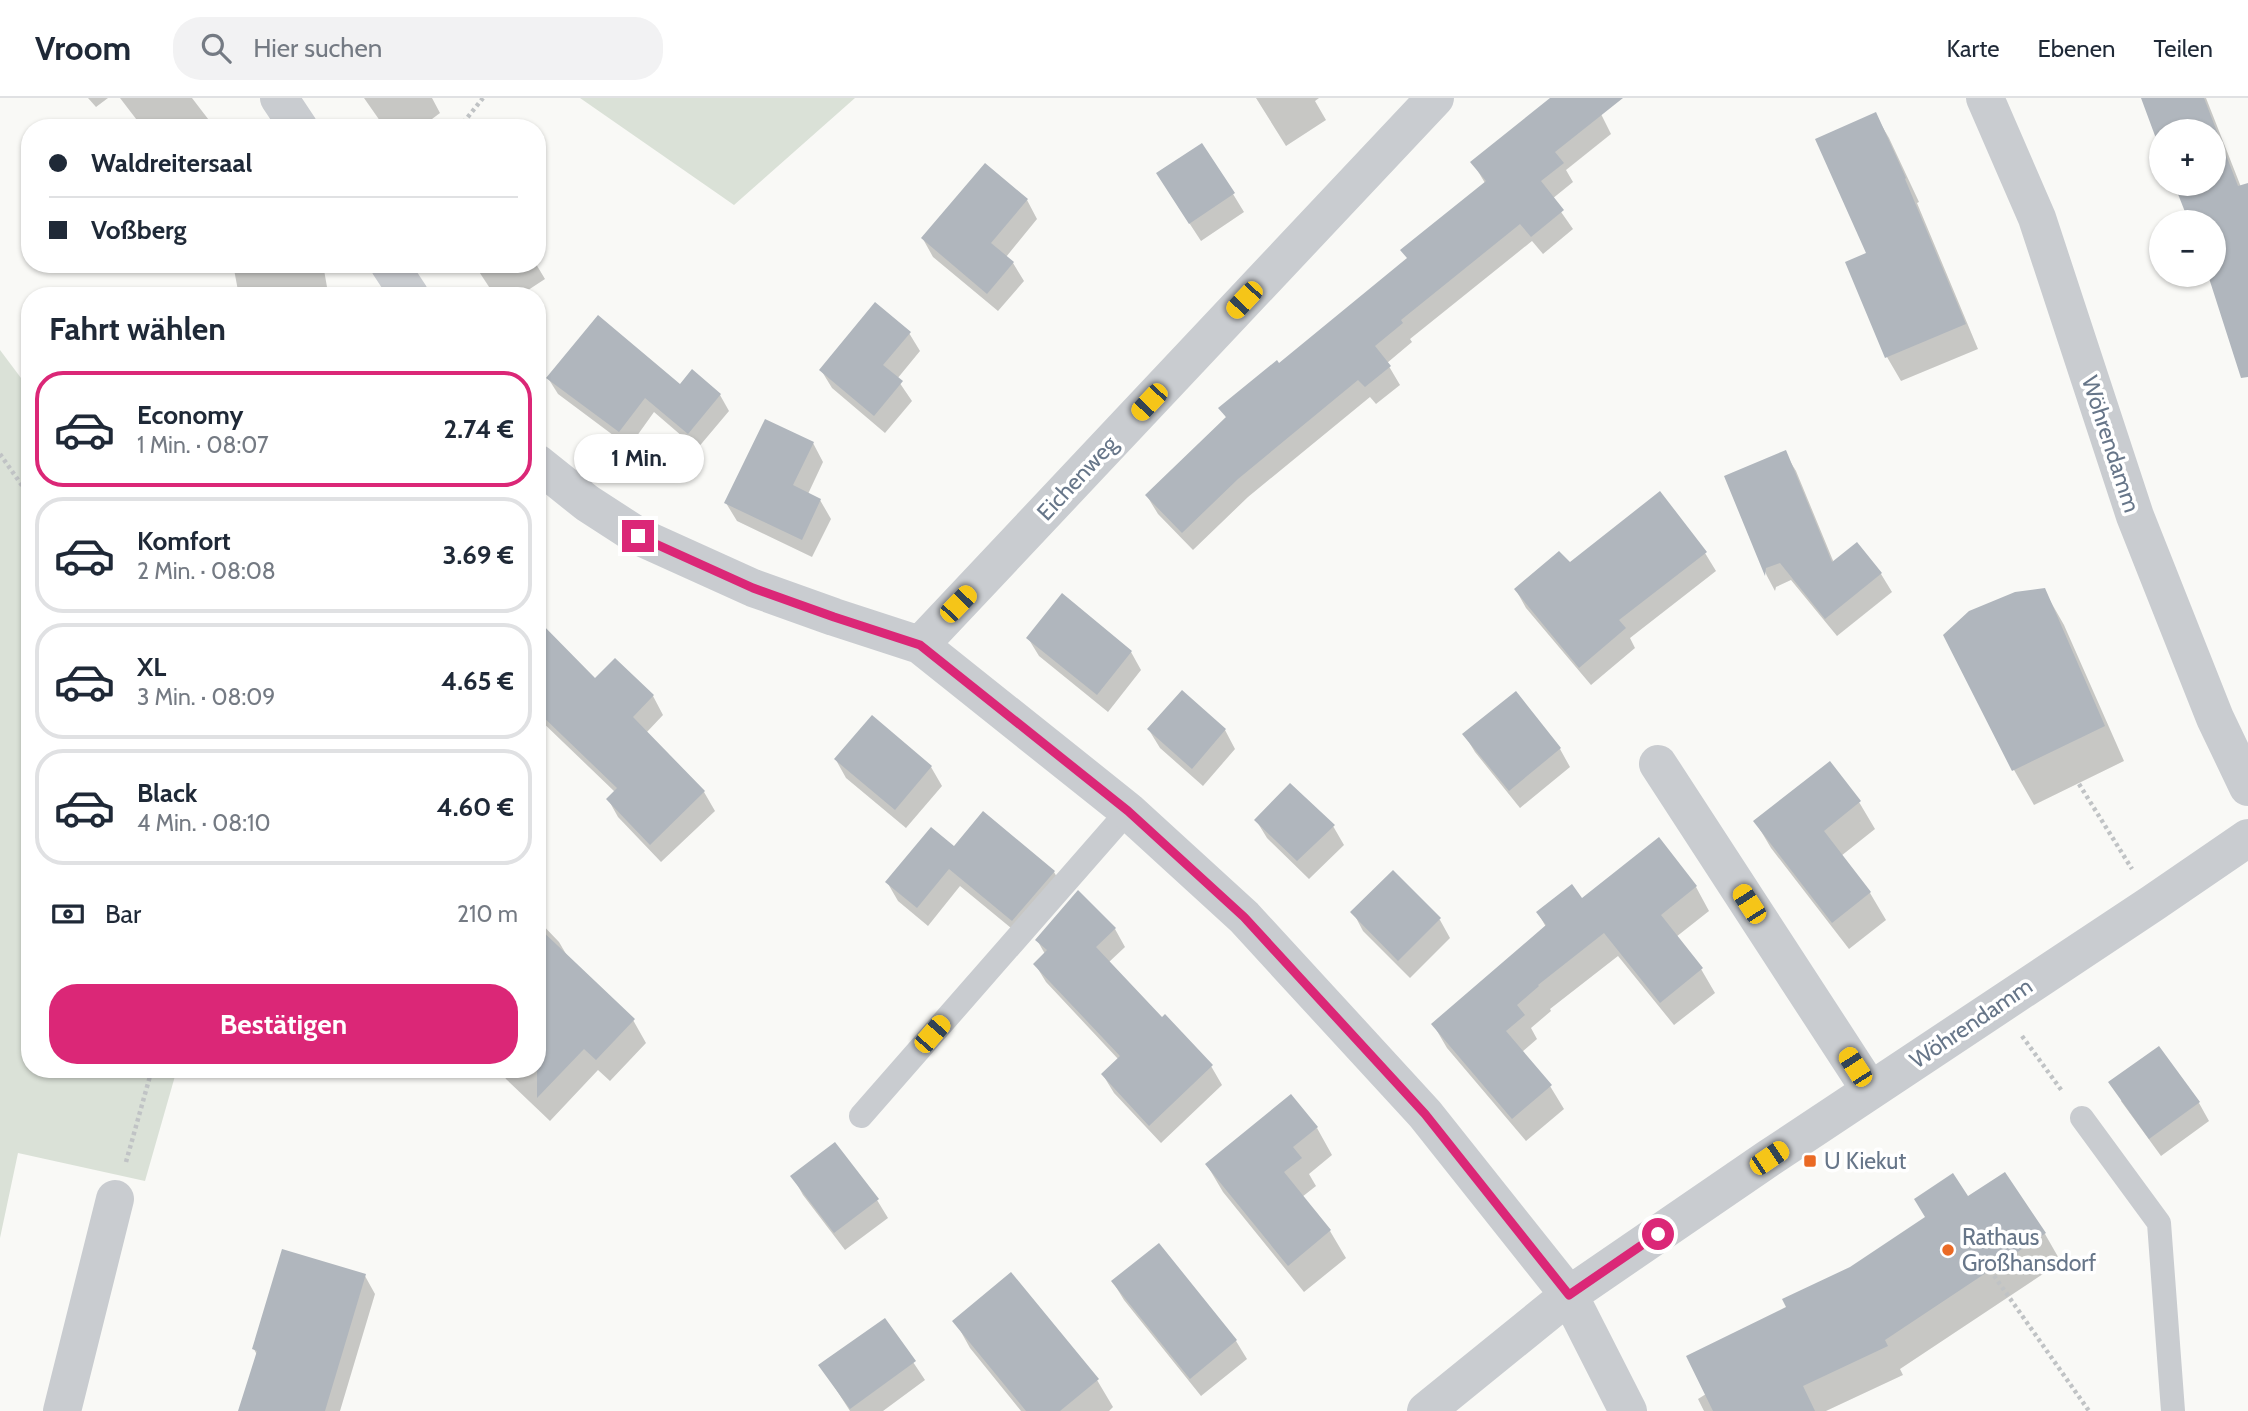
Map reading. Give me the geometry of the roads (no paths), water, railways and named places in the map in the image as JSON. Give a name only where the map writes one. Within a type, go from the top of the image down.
[{"type":"street","points":[[279,98],[293,119]]},
{"type":"street","name":"Eichenweg","points":[[920,645],[1435,98]]},
{"type":"street","name":"Wöhrendamm","points":[[1985,98],[2037,218],[2135,516],[2215,718],[2248,787]]},
{"type":"street","points":[[546,470],[587,503],[638,536],[753,588],[920,645],[1128,811],[1244,917],[1425,1114],[1569,1295],[1628,1411]]},
{"type":"street","points":[[1658,764],[1870,1090]]},
{"type":"street","name":"Wöhrendamm","points":[[1426,1411],[1569,1295],[2248,838]]},
{"type":"street","points":[[62,1411],[114,1199]]},
{"type":"lane","points":[[861,1116],[1128,811]]},
{"type":"lane","points":[[2082,1118],[2159,1223],[2174,1411]]},
{"type":"place","name":"U Kiekut","points":[[1810,1161]]},
{"type":"place","name":"Rathaus Großhansdorf","points":[[1948,1250]]}]
